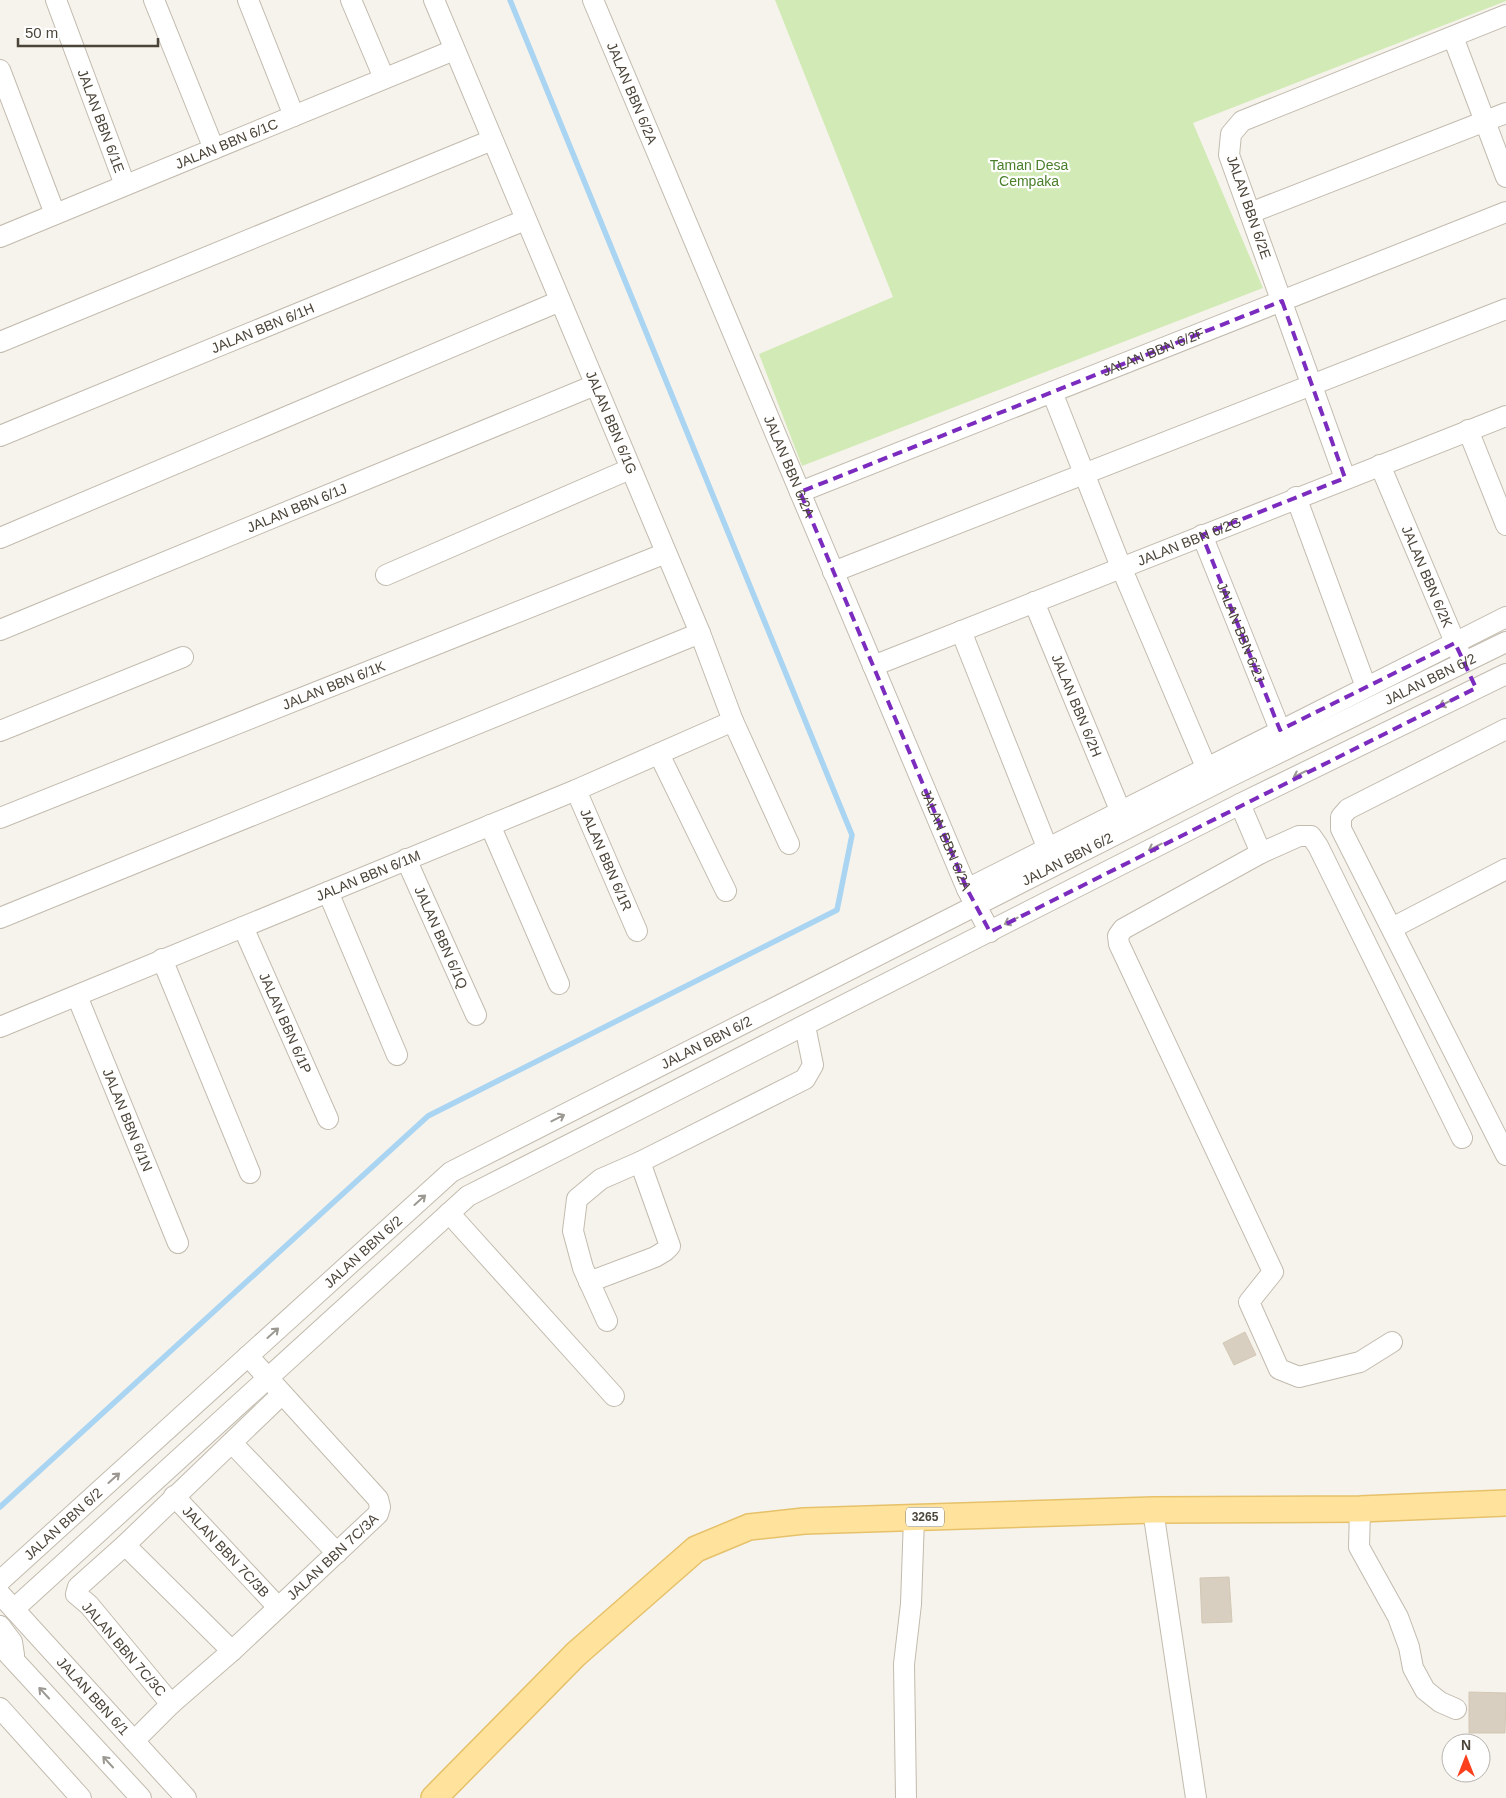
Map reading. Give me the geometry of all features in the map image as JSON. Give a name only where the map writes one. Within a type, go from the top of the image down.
[{"type":"main road","name":"3265","points":[[434,1798],[576,1654],[696,1549],[749,1528],[804,1521],[1153,1510],[1360,1509],[1506,1504]]},
{"type":"street","name":"JALAN BBN 6/1E","points":[[56,0],[126,185]]},
{"type":"street","points":[[154,0],[214,148]]},
{"type":"street","points":[[248,0],[294,116]]},
{"type":"street","points":[[351,0],[384,78]]},
{"type":"street","name":"JALAN BBN 6/1G","points":[[434,0],[700,633],[733,721],[789,844]]},
{"type":"street","name":"JALAN BBN 6/2A","points":[[593,0],[971,898],[990,932]]},
{"type":"street","name":"JALAN BBN 6/2E","points":[[1345,478],[1229,155],[1231,134],[1242,121],[1506,15]]},
{"type":"street","points":[[1453,37],[1506,177]]},
{"type":"street","name":"JALAN BBN 6/1C","points":[[0,237],[454,50]]},
{"type":"street","points":[[0,70],[55,214]]},
{"type":"street","points":[[1250,214],[1506,113]]},
{"type":"street","points":[[0,342],[492,140]]},
{"type":"street","name":"JALAN BBN 6/2F","points":[[800,492],[1506,212]]},
{"type":"street","name":"JALAN BBN 6/1H","points":[[0,436],[525,220]]},
{"type":"street","points":[[0,538],[560,301]]},
{"type":"street","points":[[834,572],[1506,309]]},
{"type":"street","name":"JALAN BBN 6/1J","points":[[0,630],[595,385]]},
{"type":"street","points":[[1052,392],[1121,567],[1206,767]]},
{"type":"street","name":"JALAN BBN 6/2G","points":[[873,666],[1296,497],[1506,416]]},
{"type":"street","points":[[1468,430],[1506,525]]},
{"type":"street","name":"JALAN BBN 6/2K","points":[[1380,465],[1476,688]]},
{"type":"street","points":[[386,575],[630,469]]},
{"type":"street","points":[[1296,497],[1366,687]]},
{"type":"street","name":"JALAN BBN 6/2J","points":[[1202,535],[1280,730]]},
{"type":"street","name":"JALAN BBN 6/1K","points":[[0,818],[666,553]]},
{"type":"street","name":"JALAN BBN 6/2H","points":[[1034,602],[1120,810]]},
{"type":"street","points":[[971,898],[1047,847],[1506,617]]},
{"type":"street","points":[[961,631],[1047,847]]},
{"type":"street","points":[[0,918],[700,633]]},
{"type":"street","name":"JALAN BBN 6/2","points":[[0,1581],[451,1172],[971,898],[1226,778],[1464,662],[1504,647]]},
{"type":"street","points":[[0,731],[183,657]]},
{"type":"street","name":"JALAN BBN 6/2","points":[[14,1609],[468,1196],[1240,804],[1506,674]]},
{"type":"street","name":"JALAN BBN 6/1M","points":[[0,1027],[576,790],[733,721]]},
{"type":"street","points":[[1506,729],[1348,809],[1341,817],[1341,828],[1501,1133],[1506,1154]]},
{"type":"street","points":[[659,754],[726,891]]},
{"type":"street","name":"JALAN BBN 6/1R","points":[[576,790],[637,931]]},
{"type":"street","points":[[1240,804],[1261,853]]},
{"type":"street","points":[[490,824],[559,984]]},
{"type":"street","points":[[1392,1342],[1360,1362],[1299,1376],[1279,1369],[1249,1302],[1272,1272],[1119,944],[1118,936],[1123,929],[1261,853],[1299,836],[1311,836],[1318,846],[1462,1138]]},
{"type":"street","name":"JALAN BBN 6/1Q","points":[[406,860],[476,1015]]},
{"type":"street","points":[[1392,928],[1506,869]]},
{"type":"street","points":[[328,892],[397,1055]]},
{"type":"street","name":"JALAN BBN 6/1P","points":[[243,927],[328,1119]]},
{"type":"street","points":[[162,959],[250,1173]]},
{"type":"street","name":"JALAN BBN 6/1N","points":[[77,996],[178,1243]]},
{"type":"street","points":[[607,1321],[583,1268],[573,1231],[577,1199],[601,1179],[640,1162],[805,1079],[813,1066],[805,1026]]},
{"type":"street","points":[[589,1282],[655,1256],[670,1246],[640,1162]]},
{"type":"street","points":[[449,1213],[614,1396]]},
{"type":"street","name":"JALAN BBN 7C/3A","points":[[134,1741],[378,1514],[380,1507],[378,1499],[281,1395],[268,1377],[248,1356]]},
{"type":"street","points":[[232,1650],[125,1545],[281,1395]]},
{"type":"street","points":[[232,1443],[337,1553]]},
{"type":"street","name":"JALAN BBN 7C/3B","points":[[174,1496],[278,1607]]},
{"type":"street","points":[[1360,1509],[1359,1547],[1398,1616],[1409,1647],[1413,1668],[1425,1690],[1440,1702],[1456,1709]]},
{"type":"street","points":[[1153,1510],[1196,1798]]},
{"type":"street","points":[[906,1798],[904,1664],[911,1604],[914,1518]]},
{"type":"street","name":"JALAN BBN 7C/3C","points":[[125,1545],[78,1587],[76,1594],[89,1605],[172,1704]]},
{"type":"street","name":"JALAN BBN 6/1","points":[[0,1594],[186,1798]]},
{"type":"street","points":[[0,1626],[12,1642],[16,1664]]},
{"type":"street","points":[[0,1645],[142,1798],[166,1776]]},
{"type":"street","points":[[0,1708],[81,1798]]},
{"type":"highlighted area","points":[[1282,301],[1345,478],[1202,535],[1280,730],[1455,643],[1476,688],[990,932],[967,889],[800,492]]},
{"type":"green space","name":"Taman Desa Cempaka","points":[[775,0],[1506,1],[1193,123],[1263,288],[802,466],[759,354],[893,297]]},
{"type":"building","points":[[1245,1332],[1256,1355],[1234,1365],[1223,1343]]},
{"type":"building","points":[[1229,1577],[1232,1622],[1202,1623],[1200,1578]]},
{"type":"building","points":[[1469,1692],[1506,1693],[1505,1733],[1469,1733]]},
{"type":"waterway","points":[[0,1507],[428,1116],[837,910],[852,835],[510,0]]}]
